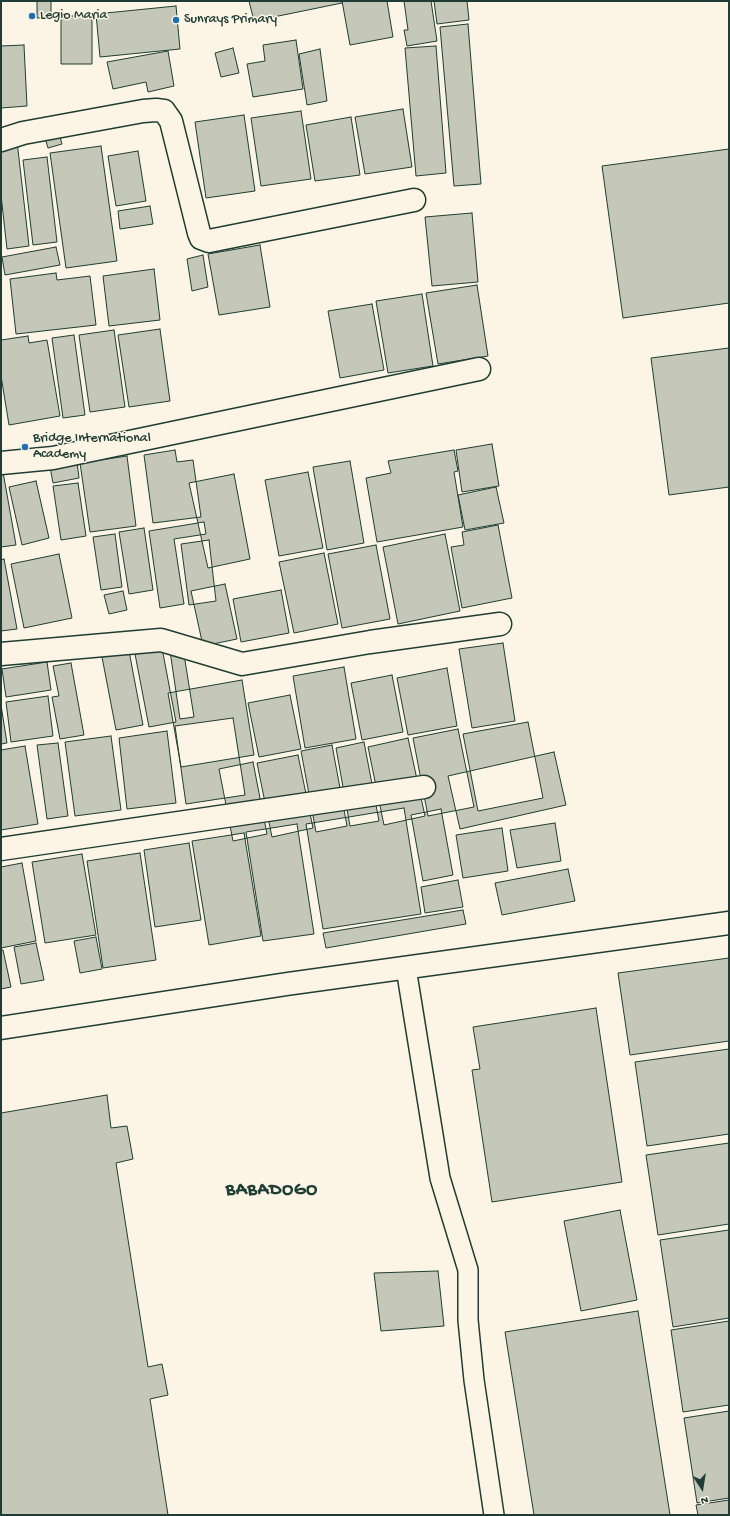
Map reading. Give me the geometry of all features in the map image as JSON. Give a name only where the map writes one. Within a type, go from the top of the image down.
[{"type":"street","points":[[1,140],[22,132],[136,112],[156,110],[164,111],[171,121],[199,233],[201,238],[209,241],[414,200]]},
{"type":"street","points":[[1,463],[53,458],[479,369]]},
{"type":"street","points":[[1,654],[160,640],[242,664],[370,642],[500,624]]},
{"type":"street","points":[[1,849],[424,787]]},
{"type":"street","points":[[1,1028],[288,984],[729,923]]},
{"type":"lane","points":[[406,968],[440,1178],[468,1270],[468,1320],[494,1515]]},
{"type":"building","points":[[37,1],[51,1],[51,18],[37,18]]},
{"type":"building","points":[[249,1],[341,1],[342,3],[254,21]]},
{"type":"building","points":[[342,1],[387,1],[393,37],[350,45]]},
{"type":"building","points":[[404,1],[431,1],[437,41],[407,46],[404,30],[408,30]]},
{"type":"building","points":[[434,1],[467,1],[469,20],[437,24]]},
{"type":"building","points":[[176,6],[180,49],[100,57],[96,14]]},
{"type":"building","points":[[61,16],[92,16],[92,64],[61,64]]},
{"type":"building","points":[[468,24],[481,184],[454,186],[440,27]]},
{"type":"building","points":[[296,40],[303,89],[253,97],[247,64],[265,61],[263,45]]},
{"type":"building","points":[[24,45],[27,106],[1,108],[1,46]]},
{"type":"building","points":[[436,46],[446,173],[416,176],[405,48]]},
{"type":"building","points":[[233,48],[239,73],[221,77],[215,53]]},
{"type":"building","points":[[320,49],[327,101],[307,105],[299,54]]},
{"type":"building","points":[[168,51],[174,86],[148,92],[146,82],[113,89],[107,62]]},
{"type":"building","points":[[403,109],[412,167],[365,174],[355,117]]},
{"type":"building","points":[[301,111],[311,179],[261,186],[251,118]]},
{"type":"building","points":[[244,115],[255,191],[206,198],[195,122]]},
{"type":"building","points":[[351,117],[360,175],[315,181],[306,125]]},
{"type":"building","points":[[58,130],[62,144],[48,148],[44,134]]},
{"type":"building","points":[[17,141],[29,246],[7,249],[1,195],[1,143]]},
{"type":"building","points":[[101,146],[117,261],[66,268],[50,153]]},
{"type":"building","points":[[729,149],[729,303],[623,318],[602,166]]},
{"type":"building","points":[[138,151],[146,201],[116,206],[108,156]]},
{"type":"building","points":[[47,157],[57,242],[33,245],[23,160]]},
{"type":"building","points":[[150,206],[153,224],[120,229],[118,211]]},
{"type":"building","points":[[472,213],[478,282],[432,286],[425,217]]},
{"type":"building","points":[[260,245],[270,307],[219,315],[208,254]]},
{"type":"building","points":[[56,247],[60,265],[5,275],[2,257]]},
{"type":"building","points":[[203,255],[208,287],[192,291],[187,259]]},
{"type":"building","points":[[154,269],[160,320],[109,326],[103,276]]},
{"type":"building","points":[[56,273],[57,280],[90,276],[96,325],[16,334],[10,279]]},
{"type":"building","points":[[477,285],[488,356],[438,364],[426,293]]},
{"type":"building","points":[[422,294],[433,366],[388,373],[376,301]]},
{"type":"building","points":[[372,304],[384,370],[340,378],[328,311]]},
{"type":"building","points":[[160,329],[170,401],[129,407],[118,335]]},
{"type":"building","points":[[114,330],[125,407],[90,412],[79,335]]},
{"type":"building","points":[[74,335],[85,415],[63,418],[52,338]]},
{"type":"building","points":[[28,336],[29,343],[47,340],[60,416],[9,425],[1,376],[1,340]]},
{"type":"building","points":[[729,348],[729,487],[669,495],[651,358]]},
{"type":"building","points":[[492,444],[499,486],[462,492],[456,450]]},
{"type":"building","points":[[175,450],[177,462],[193,460],[201,517],[153,523],[144,455]]},
{"type":"building","points":[[454,450],[458,471],[454,472],[463,527],[377,542],[366,478],[391,473],[388,461]]},
{"type":"building","points":[[127,456],[136,526],[90,532],[80,463]]},
{"type":"building","points":[[350,461],[364,543],[327,550],[313,467]]},
{"type":"building","points":[[77,462],[79,478],[53,483],[50,467]]},
{"type":"building","points":[[1,472],[3,472],[16,545],[1,547]]},
{"type":"building","points":[[308,472],[323,548],[279,556],[265,480]]},
{"type":"building","points":[[234,474],[250,559],[208,568],[189,483]]},
{"type":"building","points":[[36,481],[49,538],[22,545],[9,487]]},
{"type":"building","points":[[78,483],[86,536],[61,540],[53,486]]},
{"type":"building","points":[[496,487],[504,523],[465,530],[458,495]]},
{"type":"building","points":[[204,522],[206,534],[174,539],[184,604],[160,608],[149,531]]},
{"type":"building","points":[[498,525],[512,598],[462,608],[451,547],[464,545],[462,532]]},
{"type":"building","points":[[144,528],[153,590],[129,594],[119,532]]},
{"type":"building","points":[[115,534],[122,587],[101,590],[93,537]]},
{"type":"building","points":[[445,534],[460,611],[398,624],[383,547]]},
{"type":"building","points":[[209,540],[216,601],[189,605],[181,544]]},
{"type":"building","points":[[376,545],[390,619],[342,628],[328,554]]},
{"type":"building","points":[[324,553],[338,624],[294,633],[279,562]]},
{"type":"building","points":[[59,554],[72,618],[24,628],[11,564]]},
{"type":"building","points":[[4,559],[17,629],[1,631],[1,560]]},
{"type":"building","points":[[225,584],[237,639],[203,646],[191,591]]},
{"type":"building","points":[[281,590],[289,633],[241,642],[233,599]]},
{"type":"building","points":[[123,591],[127,610],[109,614],[104,595]]},
{"type":"building","points":[[503,643],[515,721],[472,728],[459,649]]},
{"type":"building","points":[[162,648],[176,722],[149,727],[135,654]]},
{"type":"building","points":[[183,648],[194,717],[180,719],[170,651]]},
{"type":"building","points":[[129,651],[143,725],[116,730],[102,657]]},
{"type":"building","points":[[47,662],[51,690],[6,697],[2,669]]},
{"type":"building","points":[[71,663],[84,735],[60,739],[52,697],[59,696],[53,666]]},
{"type":"building","points":[[344,667],[356,739],[305,748],[293,676]]},
{"type":"building","points":[[447,668],[457,726],[408,735],[397,678]]},
{"type":"building","points":[[392,675],[403,732],[362,740],[351,683]]},
{"type":"building","points":[[242,680],[254,755],[181,767],[168,693]]},
{"type":"building","points":[[290,695],[301,749],[259,757],[248,703]]},
{"type":"building","points":[[48,696],[53,736],[11,742],[6,702]]},
{"type":"building","points":[[1,705],[7,743],[1,744]]},
{"type":"building","points":[[233,718],[245,795],[186,804],[175,726]]},
{"type":"building","points":[[528,722],[543,798],[478,811],[463,734]]},
{"type":"building","points":[[458,729],[474,807],[428,816],[413,738]]},
{"type":"building","points":[[167,731],[176,803],[127,809],[119,738]]},
{"type":"building","points":[[111,736],[121,810],[75,816],[65,742]]},
{"type":"building","points":[[408,738],[425,816],[384,825],[368,747]]},
{"type":"building","points":[[364,742],[379,821],[350,826],[336,748]]},
{"type":"building","points":[[58,743],[68,816],[47,819],[37,745]]},
{"type":"building","points":[[332,745],[347,826],[316,832],[301,751]]},
{"type":"building","points":[[25,746],[38,824],[1,830],[1,750]]},
{"type":"building","points":[[554,752],[566,805],[460,829],[448,776]]},
{"type":"building","points":[[298,755],[313,828],[272,837],[257,763]]},
{"type":"building","points":[[253,762],[267,834],[233,841],[219,769]]},
{"type":"building","points":[[404,808],[421,914],[323,929],[306,824]]},
{"type":"building","points":[[441,809],[453,875],[423,881],[411,815]]},
{"type":"building","points":[[555,823],[561,861],[517,868],[510,830]]},
{"type":"building","points":[[297,824],[314,934],[263,941],[246,832]]},
{"type":"building","points":[[502,828],[508,871],[463,878],[456,835]]},
{"type":"building","points":[[244,833],[261,936],[209,945],[192,841]]},
{"type":"building","points":[[189,843],[201,920],[155,927],[144,850]]},
{"type":"building","points":[[140,853],[156,960],[103,968],[87,861]]},
{"type":"building","points":[[82,854],[96,935],[45,943],[32,862]]},
{"type":"building","points":[[22,863],[36,941],[1,948],[1,867]]},
{"type":"building","points":[[568,869],[575,901],[502,915],[495,883]]},
{"type":"building","points":[[458,880],[463,907],[425,913],[421,887]]},
{"type":"building","points":[[463,910],[466,924],[326,948],[323,933]]},
{"type":"building","points":[[96,937],[102,969],[80,973],[74,941]]},
{"type":"building","points":[[36,943],[44,980],[21,984],[14,947]]},
{"type":"building","points":[[1,950],[3,950],[11,987],[1,989]]},
{"type":"building","points":[[729,958],[729,1041],[630,1055],[618,973]]},
{"type":"building","points":[[596,1008],[622,1182],[492,1202],[472,1070],[480,1069],[473,1027]]},
{"type":"building","points":[[729,1049],[729,1134],[647,1146],[635,1062]]},
{"type":"building","points":[[107,1095],[111,1128],[127,1126],[133,1159],[116,1163],[148,1367],[162,1364],[168,1395],[150,1399],[168,1515],[1,1515],[1,1113]]},
{"type":"building","points":[[729,1143],[729,1224],[658,1235],[646,1155]]},
{"type":"building","points":[[620,1210],[637,1300],[581,1311],[564,1221]]},
{"type":"building","points":[[729,1230],[729,1318],[673,1327],[660,1240]]},
{"type":"building","points":[[438,1271],[444,1326],[381,1331],[374,1273]]},
{"type":"building","points":[[638,1311],[670,1515],[534,1515],[505,1332]]},
{"type":"building","points":[[729,1321],[729,1405],[683,1412],[671,1330]]},
{"type":"building","points":[[729,1411],[729,1498],[697,1503],[684,1418]]},
{"type":"building","points":[[729,1500],[729,1515],[698,1515],[696,1505]]},
{"type":"place","name":"Legio Maria","points":[[32,16]]},
{"type":"place","name":"Sunrays Primary","points":[[176,20]]},
{"type":"place","name":"Bridge International Academy","points":[[25,447]]},
{"type":"district","name":"BABADOGO","points":[[272,1191]]}]
